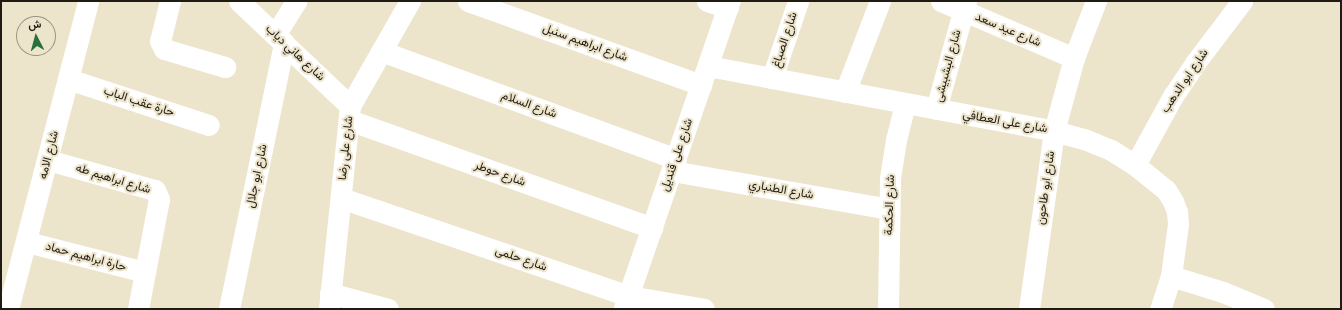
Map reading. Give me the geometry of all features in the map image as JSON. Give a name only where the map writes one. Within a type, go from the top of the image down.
[{"type":"street","name":"شارع الامه","points":[[8,309],[27,242],[88,1]]},
{"type":"street","points":[[170,1],[160,41],[164,49],[225,67]]},
{"type":"street","name":"شارع هاني دياب","points":[[239,1],[280,39],[350,113]]},
{"type":"street","points":[[280,39],[296,1]]},
{"type":"street","name":"شارع على رضا","points":[[329,301],[350,113],[381,51],[410,1]]},
{"type":"street","name":"شارع ابراهيم سنبل","points":[[468,1],[704,76]]},
{"type":"street","points":[[707,1],[729,4]]},
{"type":"street","name":"شارع الصباغ","points":[[772,78],[798,1]]},
{"type":"street","points":[[845,92],[880,1]]},
{"type":"street","name":"شارع عيد سعد","points":[[941,1],[965,6],[1074,58]]},
{"type":"street","name":"شارع ابو طاحون","points":[[1029,309],[1054,131],[1074,58],[1096,1]]},
{"type":"street","name":"شارع ابو الدهب","points":[[1135,165],[1177,90],[1195,63],[1242,1]]},
{"type":"street","name":"شارع على قنديل","points":[[626,302],[729,4]]},
{"type":"street","name":"شارع البشبيشى","points":[[936,109],[965,6]]},
{"type":"street","name":"شارع ابو جلال","points":[[229,309],[280,39]]},
{"type":"street","name":"شارع السلام","points":[[381,51],[674,165]]},
{"type":"street","name":"شارع على العطافي","points":[[704,76],[772,78],[1054,131],[1084,139],[1111,150],[1135,165],[1166,190],[1178,212],[1178,224],[1171,276],[1160,309]]},
{"type":"street","name":"حارة عقب الباب","points":[[68,79],[209,125]]},
{"type":"street","name":"شارع الحكمة","points":[[888,309],[890,178],[896,140],[905,103]]},
{"type":"street","name":"شارع حوطر","points":[[350,113],[652,228]]},
{"type":"street","name":"شارع ابراهيم طه","points":[[48,160],[155,190],[159,199],[138,309]]},
{"type":"street","name":"شارع الطنباري","points":[[674,165],[889,209]]},
{"type":"street","name":"شارع حلمى","points":[[341,198],[626,302],[704,309]]},
{"type":"street","name":"حارة ابراهيم حماد","points":[[27,242],[145,272]]},
{"type":"street","points":[[1171,276],[1223,292],[1264,309]]},
{"type":"street","points":[[329,301],[388,309]]}]
